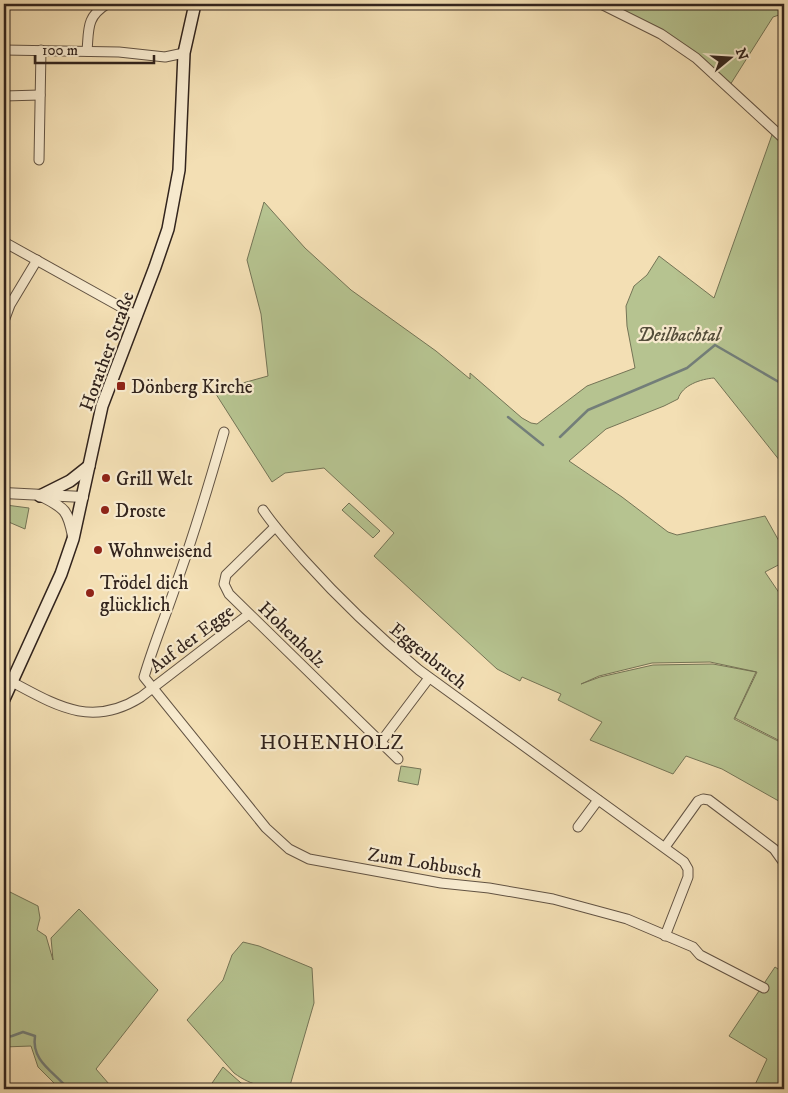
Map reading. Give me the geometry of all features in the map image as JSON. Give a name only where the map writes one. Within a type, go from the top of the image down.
[{"type":"main road","name":"Horather Straße","points":[[4,699],[54,592],[73,539],[102,406],[155,268],[172,211],[179,170],[184,53],[195,4]]},
{"type":"main road","points":[[40,496],[70,481],[89,466]]},
{"type":"street","points":[[87,51],[89,25],[93,15],[107,4]]},
{"type":"street","points":[[601,4],[661,34],[696,58],[784,139]]},
{"type":"street","points":[[4,50],[119,52],[165,57],[184,53]]},
{"type":"street","points":[[39,160],[40,50]]},
{"type":"street","points":[[4,96],[40,94]]},
{"type":"street","points":[[4,242],[137,316]]},
{"type":"street","points":[[4,321],[10,306],[37,260]]},
{"type":"street","name":"Zum Lohbusch","points":[[224,432],[188,550],[144,677],[266,828],[296,854],[309,859],[441,883],[489,888],[553,899],[627,919],[693,947],[700,955],[764,988]]},
{"type":"street","points":[[4,493],[83,497]]},
{"type":"street","points":[[40,496],[59,506],[69,517],[73,539]]},
{"type":"street","name":"Eggenbruch","points":[[263,510],[275,527],[351,610],[385,642],[430,678],[684,862],[688,869],[688,877],[665,936]]},
{"type":"street","name":"Hohenholz","points":[[275,527],[226,575],[224,584],[229,594],[398,759]]},
{"type":"street","name":"Auf der Egge","points":[[12,682],[69,710],[80,712],[116,709],[129,705],[249,614]]},
{"type":"street","points":[[380,743],[430,678]]},
{"type":"street","points":[[665,847],[698,802],[703,799],[709,800],[774,849],[784,863]]},
{"type":"street","points":[[578,827],[598,800]]},
{"type":"green space","points":[[597,4],[643,4],[644,6],[644,4],[784,4],[784,18],[779,15],[773,17],[730,85],[691,50]]},
{"type":"green space","name":"Deilbachtal","points":[[773,132],[784,142],[784,466],[714,378],[688,386],[683,390],[678,399],[664,406],[606,429],[569,461],[622,497],[668,532],[677,535],[765,516],[784,550],[784,562],[765,572],[784,600],[784,743],[735,718],[757,672],[710,662],[652,663],[599,676],[581,684],[600,677],[653,665],[713,664],[756,672],[734,719],[784,744],[784,804],[722,769],[686,756],[673,774],[590,740],[602,722],[558,700],[561,694],[522,677],[520,681],[497,669],[374,556],[394,533],[324,468],[285,473],[272,482],[214,391],[268,376],[261,314],[247,260],[264,202],[305,248],[351,290],[436,351],[470,379],[470,373],[522,418],[537,424],[587,386],[635,368],[627,326],[626,306],[634,286],[647,275],[659,256],[714,298]]},
{"type":"green space","points":[[349,503],[380,531],[373,538],[342,510]]},
{"type":"green space","points":[[6,505],[29,508],[25,529],[4,520]]},
{"type":"green space","points":[[401,766],[421,769],[418,785],[398,781]]},
{"type":"green space","points":[[4,889],[38,906],[40,918],[37,930],[46,936],[53,960],[51,938],[79,909],[158,990],[96,1069],[109,1084],[117,1089],[60,1089],[38,1067],[31,1046],[4,1047]]},
{"type":"green space","points":[[243,942],[259,946],[312,968],[314,1003],[289,1089],[266,1087],[241,1078],[234,1073],[187,1020],[223,980],[232,955]]},
{"type":"green space","points":[[775,967],[784,973],[784,1089],[753,1089],[767,1059],[729,1036]]},
{"type":"green space","points":[[223,1067],[241,1083],[251,1089],[208,1089]]},
{"type":"waterway","points":[[560,437],[588,410],[687,368],[715,345],[784,385]]},
{"type":"waterway","points":[[508,417],[543,445]]},
{"type":"waterway","points":[[4,1038],[23,1032],[35,1036],[35,1045],[40,1060],[68,1089]]},
{"type":"place","name":"Dönberg Kirche","points":[[121,386]]},
{"type":"place","name":"Grill Welt","points":[[106,478]]},
{"type":"place","name":"Droste","points":[[105,510]]},
{"type":"place","name":"Wohnweisend","points":[[98,550]]},
{"type":"place","name":"Trödel dich glücklich","points":[[90,593]]},
{"type":"district","name":"HOHENHOLZ","points":[[332,742]]}]
